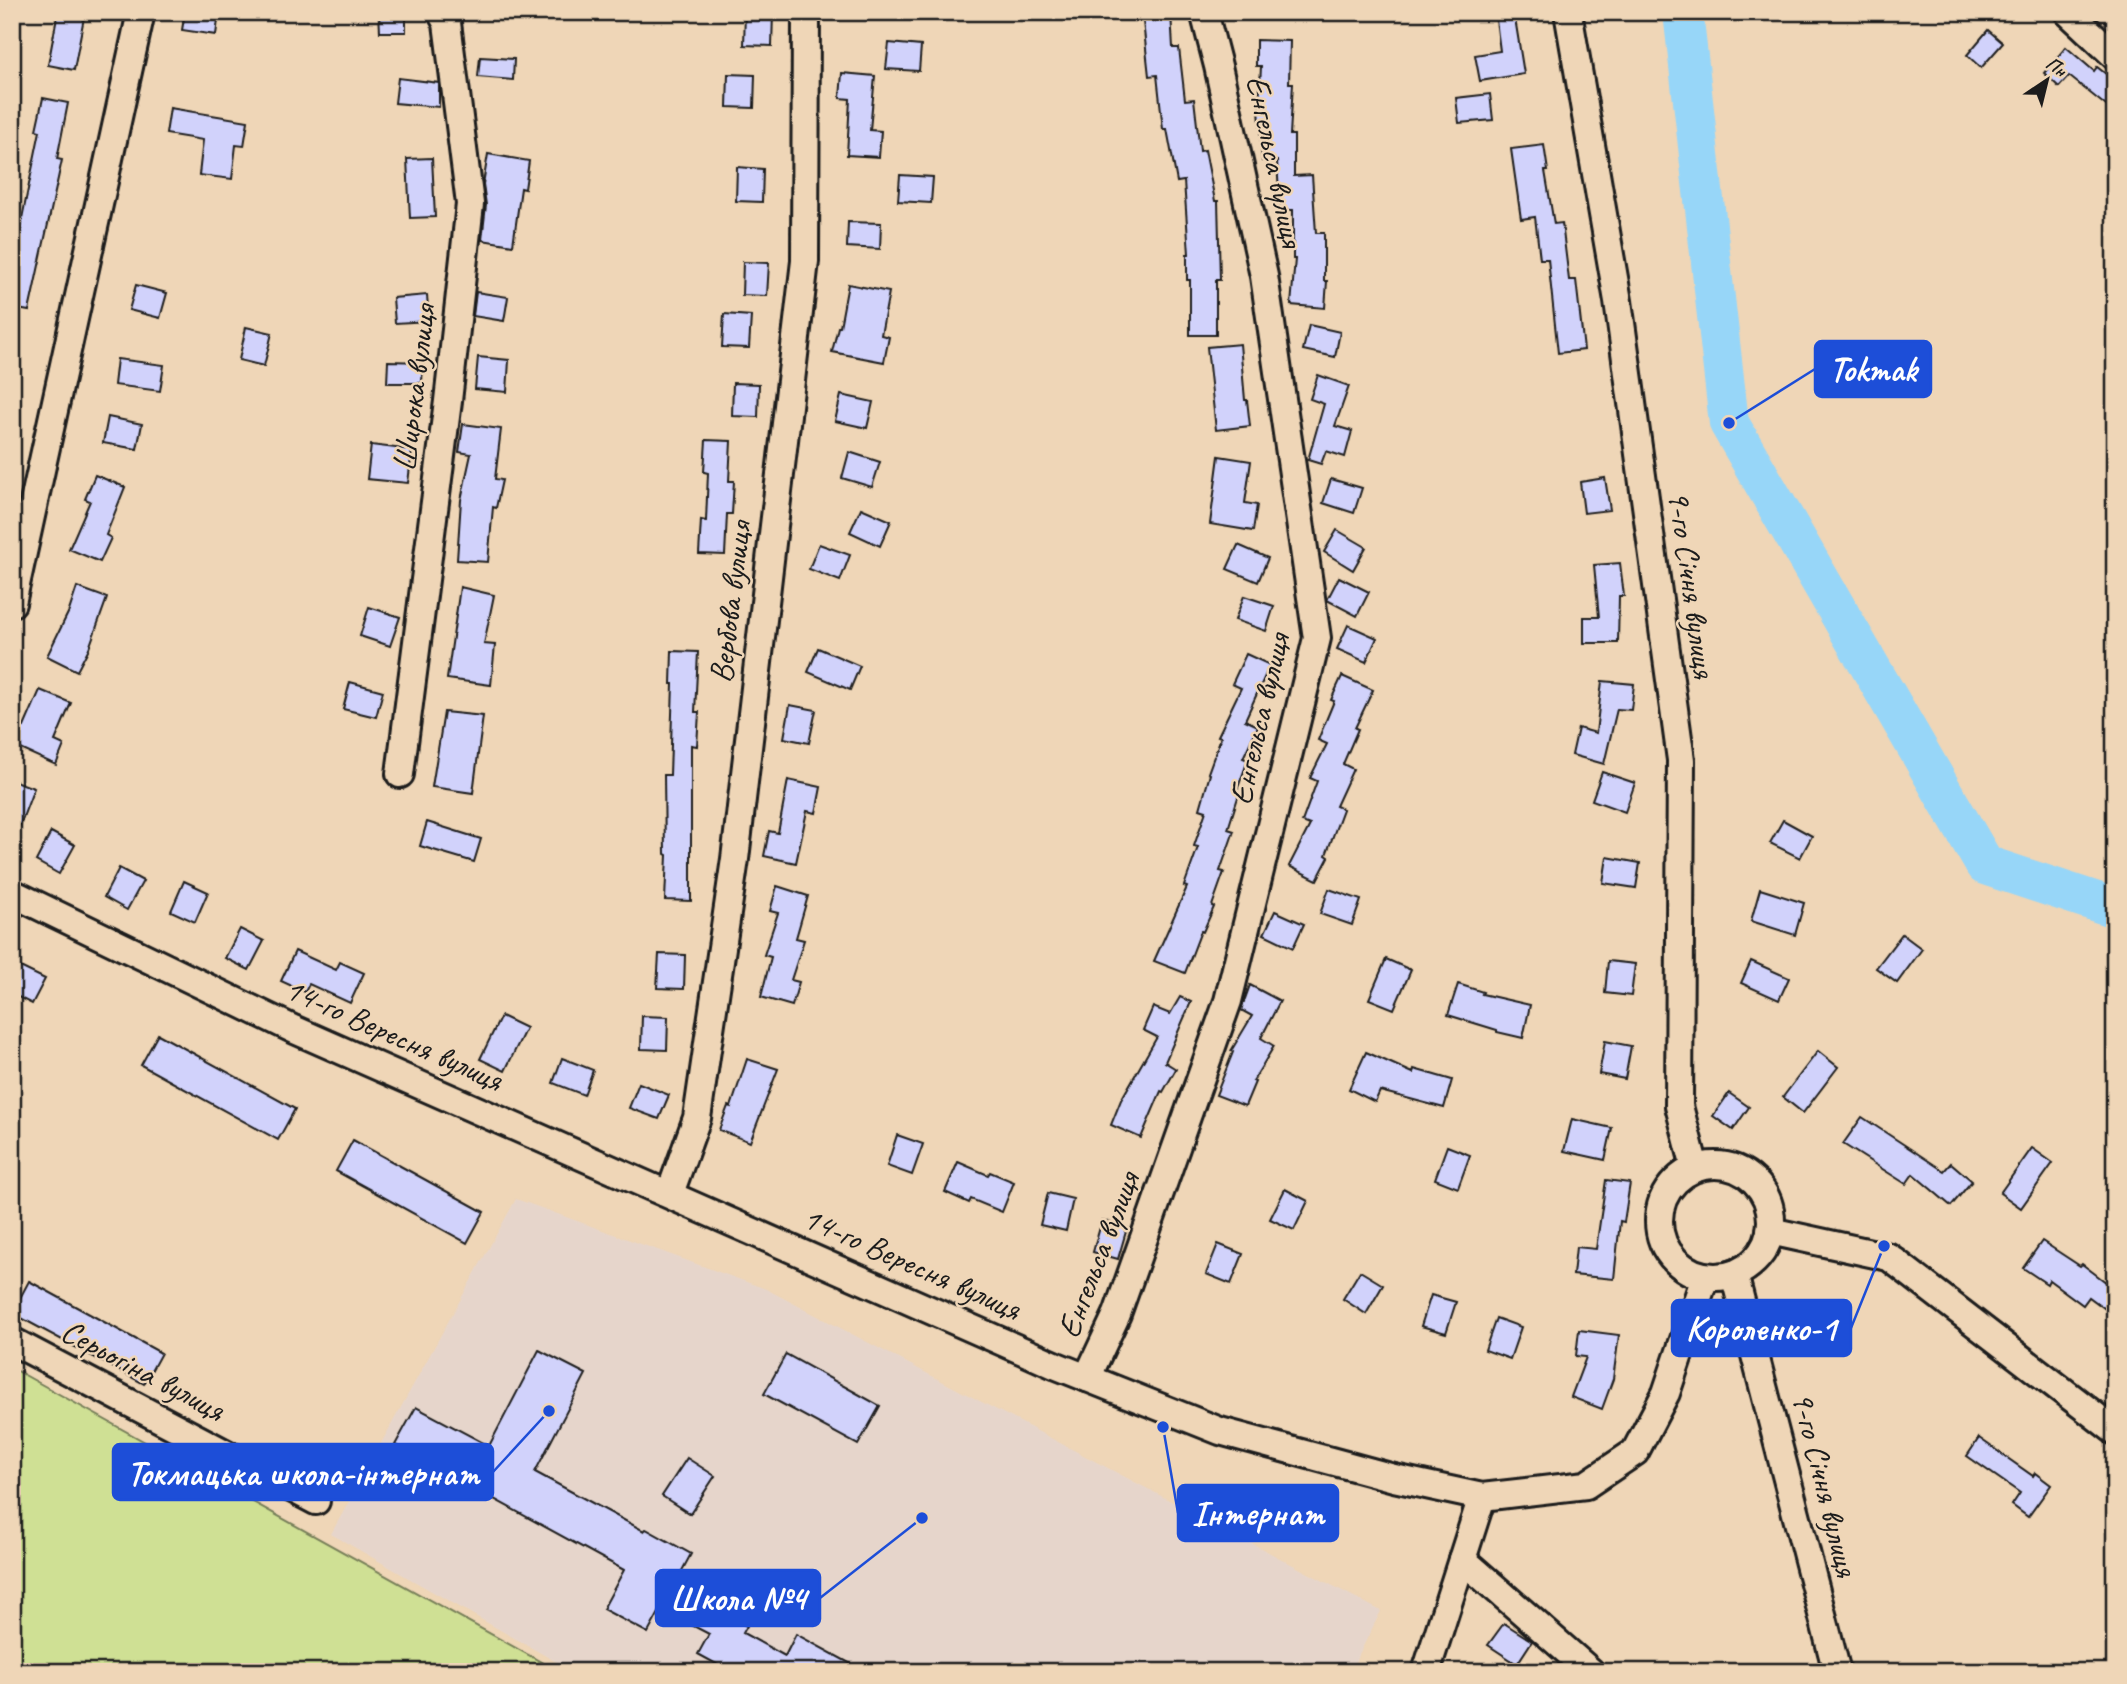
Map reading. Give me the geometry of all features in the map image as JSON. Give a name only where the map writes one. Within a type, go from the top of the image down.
[{"type":"street","points":[[12,603],[141,12]]},
{"type":"street","name":"Широка вулиця","points":[[400,774],[448,401],[470,204],[447,23],[441,12]]},
{"type":"street","name":"Вербова вулиця","points":[[670,1194],[697,1118],[733,872],[804,275],[806,12]]},
{"type":"street","name":"Енгельса вулиця","points":[[1087,1378],[1117,1314],[1228,1001],[1317,638],[1265,276],[1218,66],[1203,12]]},
{"type":"street","name":"9-го Січня вулиця","points":[[1568,12],[1618,301],[1681,760],[1679,1106],[1695,1168]]},
{"type":"street","points":[[2068,12],[2115,56]]},
{"type":"street","name":"14-го Вересня вулиця","points":[[12,893],[293,1029],[1087,1378],[1220,1431],[1394,1478],[1482,1497],[1586,1485],[1635,1452],[1666,1393],[1705,1277]]},
{"type":"street","points":[[1724,1165],[1751,1178],[1761,1189],[1771,1216],[1770,1231],[1766,1245],[1747,1267],[1734,1274],[1705,1277],[1691,1272],[1673,1259],[1661,1241],[1659,1211],[1663,1197],[1682,1175],[1695,1168],[1724,1165]]},
{"type":"street","points":[[1770,1231],[1889,1257],[2115,1431]]},
{"type":"street","name":"9-го Січня вулиця","points":[[1734,1274],[1837,1672]]},
{"type":"street","name":"Серьогіна вулиця","points":[[12,1340],[316,1501]]},
{"type":"street","points":[[1426,1672],[1482,1497]]},
{"type":"street","points":[[1462,1559],[1591,1672]]},
{"type":"shaded area","points":[[516,1199],[766,1289],[1381,1611],[1350,1672],[574,1672],[331,1534]]},
{"type":"green space","points":[[12,1368],[559,1672],[12,1672]]},
{"type":"building","points":[[58,12],[85,12],[74,70],[48,65]]},
{"type":"building","points":[[185,12],[219,12],[216,35],[182,30]]},
{"type":"building","points":[[379,12],[406,12],[406,32],[380,32]]},
{"type":"building","points":[[1142,12],[1171,12],[1173,48],[1179,48],[1185,100],[1194,99],[1200,151],[1205,150],[1215,201],[1218,201],[1220,280],[1216,280],[1216,335],[1190,335],[1190,280],[1187,280],[1189,254],[1184,181],[1177,182],[1167,129],[1163,129],[1157,75],[1149,76]]},
{"type":"building","points":[[1495,12],[1514,12],[1524,74],[1480,81],[1475,55],[1500,51]]},
{"type":"building","points":[[745,13],[773,13],[772,46],[744,45]]},
{"type":"building","points":[[1988,30],[2003,43],[1981,68],[1967,55]]},
{"type":"building","points":[[1256,40],[1290,41],[1289,83],[1293,83],[1290,135],[1294,135],[1294,176],[1312,175],[1316,233],[1324,233],[1324,281],[1327,281],[1325,308],[1291,305],[1295,259],[1293,210],[1280,210],[1277,161],[1262,161],[1259,107],[1261,66],[1256,66]]},
{"type":"building","points":[[889,43],[921,46],[919,71],[886,69]]},
{"type":"building","points":[[2066,47],[2094,71],[2097,67],[2115,81],[2115,113],[2069,76],[2059,87],[2044,73]]},
{"type":"building","points":[[480,57],[514,59],[513,80],[478,77]]},
{"type":"building","points":[[842,73],[875,76],[870,130],[881,131],[879,157],[847,155],[850,99],[840,98]]},
{"type":"building","points":[[728,74],[755,75],[754,108],[727,107]]},
{"type":"building","points":[[398,78],[439,83],[439,107],[395,103]]},
{"type":"building","points":[[1490,94],[1493,120],[1459,123],[1456,98]]},
{"type":"building","points":[[43,98],[68,103],[57,159],[62,160],[29,311],[12,308],[12,267],[40,131],[36,130]]},
{"type":"building","points":[[170,108],[248,121],[244,146],[236,145],[232,179],[199,175],[203,140],[166,134]]},
{"type":"building","points":[[1544,145],[1548,171],[1545,171],[1554,224],[1562,223],[1569,280],[1576,280],[1584,350],[1558,353],[1548,259],[1540,259],[1535,217],[1521,219],[1511,149]]},
{"type":"building","points":[[488,154],[529,161],[525,189],[521,188],[513,245],[482,240],[486,205],[483,184]]},
{"type":"building","points":[[432,158],[435,217],[410,218],[407,159]]},
{"type":"building","points":[[737,167],[763,169],[762,202],[736,201]]},
{"type":"building","points":[[900,175],[933,177],[931,203],[898,201]]},
{"type":"building","points":[[848,222],[881,223],[880,249],[847,247]]},
{"type":"building","points":[[743,262],[769,263],[767,296],[742,295]]},
{"type":"building","points":[[848,284],[889,292],[881,335],[889,337],[884,362],[832,352]]},
{"type":"building","points":[[136,285],[167,293],[160,318],[129,310]]},
{"type":"building","points":[[476,292],[508,297],[504,321],[473,316]]},
{"type":"building","points":[[427,295],[429,321],[395,323],[393,298]]},
{"type":"building","points":[[724,314],[751,316],[749,348],[722,347]]},
{"type":"building","points":[[1309,325],[1340,332],[1335,357],[1303,350]]},
{"type":"building","points":[[246,327],[272,333],[264,366],[239,360]]},
{"type":"building","points":[[1240,344],[1250,426],[1216,430],[1207,347]]},
{"type":"building","points":[[478,357],[509,360],[507,392],[475,389]]},
{"type":"building","points":[[117,359],[164,365],[160,391],[114,385]]},
{"type":"building","points":[[388,361],[423,362],[422,383],[387,383]]},
{"type":"building","points":[[1318,375],[1349,386],[1335,426],[1352,431],[1345,457],[1326,451],[1321,464],[1308,460],[1324,404],[1310,399]]},
{"type":"building","points":[[733,383],[759,384],[758,417],[732,416]]},
{"type":"building","points":[[841,395],[873,402],[867,428],[835,421]]},
{"type":"building","points":[[108,417],[142,424],[137,449],[103,443]]},
{"type":"building","points":[[463,424],[501,429],[495,479],[502,480],[496,508],[493,507],[488,562],[457,560],[461,500],[471,454],[459,452]]},
{"type":"building","points":[[706,440],[731,441],[729,481],[734,481],[732,514],[727,514],[725,555],[699,554],[701,520],[706,521]]},
{"type":"building","points":[[371,445],[412,450],[408,483],[367,479]]},
{"type":"building","points":[[849,452],[880,462],[872,487],[842,478]]},
{"type":"building","points":[[1219,456],[1251,461],[1245,503],[1257,505],[1253,531],[1210,524]]},
{"type":"building","points":[[95,475],[125,487],[106,535],[111,538],[100,562],[69,549],[90,501],[85,499]]},
{"type":"building","points":[[1605,478],[1610,510],[1584,513],[1580,482]]},
{"type":"building","points":[[1331,479],[1362,488],[1354,513],[1323,503]]},
{"type":"building","points":[[861,508],[891,521],[880,546],[850,532]]},
{"type":"building","points":[[1337,530],[1366,547],[1353,570],[1324,552]]},
{"type":"building","points":[[819,544],[850,555],[840,581],[809,569]]},
{"type":"building","points":[[1238,545],[1268,558],[1258,582],[1227,569]]},
{"type":"building","points":[[1620,563],[1624,596],[1619,596],[1618,643],[1584,643],[1584,617],[1599,617],[1594,565]]},
{"type":"building","points":[[1339,577],[1369,592],[1357,616],[1327,600]]},
{"type":"building","points":[[77,587],[107,598],[89,648],[77,671],[47,656],[69,611]]},
{"type":"building","points":[[460,587],[494,595],[484,644],[495,645],[491,685],[447,679]]},
{"type":"building","points":[[1244,596],[1274,606],[1266,631],[1235,620]]},
{"type":"building","points":[[369,607],[400,617],[390,646],[360,636]]},
{"type":"building","points":[[1348,625],[1377,638],[1366,662],[1337,649]]},
{"type":"building","points":[[818,648],[860,666],[850,690],[808,672]]},
{"type":"building","points":[[672,651],[698,652],[695,712],[699,712],[697,746],[691,745],[691,901],[665,900],[667,855],[664,775],[670,775]]},
{"type":"building","points":[[1246,654],[1270,665],[1245,720],[1258,726],[1243,758],[1248,760],[1236,793],[1239,794],[1228,829],[1234,831],[1220,871],[1224,872],[1212,906],[1214,907],[1203,932],[1201,931],[1185,973],[1154,961],[1187,887],[1184,886],[1198,847],[1194,846],[1206,811],[1200,809],[1210,774],[1208,773],[1221,737],[1218,736],[1241,688],[1232,684]]},
{"type":"building","points":[[1342,676],[1373,690],[1355,728],[1358,729],[1343,764],[1353,769],[1336,806],[1343,809],[1326,855],[1329,857],[1317,880],[1289,866],[1310,825],[1302,822],[1317,781],[1310,778],[1327,744],[1318,740]]},
{"type":"building","points":[[1602,681],[1634,684],[1631,710],[1617,709],[1604,764],[1572,755],[1578,728],[1596,733]]},
{"type":"building","points":[[350,682],[383,691],[376,717],[343,709]]},
{"type":"building","points":[[40,690],[71,703],[55,741],[64,745],[56,765],[12,745],[21,726],[24,727]]},
{"type":"building","points":[[790,705],[816,710],[809,743],[784,738]]},
{"type":"building","points":[[444,712],[483,716],[473,793],[432,787]]},
{"type":"building","points":[[1602,772],[1635,783],[1625,812],[1592,800]]},
{"type":"building","points":[[12,780],[34,788],[14,841],[12,841]]},
{"type":"building","points":[[788,780],[821,787],[816,813],[807,811],[796,863],[764,856],[769,831],[778,833]]},
{"type":"building","points":[[1783,820],[1812,836],[1800,858],[1770,843]]},
{"type":"building","points":[[427,822],[481,839],[474,862],[420,846]]},
{"type":"building","points":[[51,832],[75,845],[59,874],[36,861]]},
{"type":"building","points":[[1607,857],[1640,863],[1636,888],[1603,883]]},
{"type":"building","points":[[119,868],[143,881],[127,910],[104,897]]},
{"type":"building","points":[[184,881],[208,892],[195,922],[171,911]]},
{"type":"building","points":[[777,886],[808,896],[796,938],[804,940],[791,980],[799,982],[792,1006],[761,997],[771,957],[764,955],[778,913],[770,911]]},
{"type":"building","points":[[1329,889],[1361,900],[1352,925],[1320,914]]},
{"type":"building","points":[[1760,889],[1804,903],[1795,935],[1751,921]]},
{"type":"building","points":[[1275,911],[1304,924],[1293,948],[1264,934]]},
{"type":"building","points":[[240,929],[264,941],[249,970],[225,958]]},
{"type":"building","points":[[1902,934],[1922,949],[1897,983],[1876,968]]},
{"type":"building","points":[[295,951],[336,970],[340,962],[364,973],[350,1003],[309,984],[305,992],[281,981]]},
{"type":"building","points":[[659,954],[685,955],[684,989],[657,988]]},
{"type":"building","points":[[1386,959],[1411,970],[1394,1009],[1369,999]]},
{"type":"building","points":[[1608,961],[1635,964],[1631,996],[1605,993]]},
{"type":"building","points":[[1751,961],[1789,978],[1779,1000],[1741,983]]},
{"type":"building","points":[[12,963],[45,979],[32,1004],[12,994]]},
{"type":"building","points":[[1458,984],[1483,992],[1482,994],[1530,1005],[1523,1038],[1448,1015]]},
{"type":"building","points":[[1250,985],[1280,1001],[1261,1038],[1274,1046],[1253,1081],[1255,1082],[1245,1106],[1216,1095],[1233,1052],[1231,1051],[1252,1016],[1241,1010]]},
{"type":"building","points":[[1180,997],[1191,1002],[1165,1062],[1176,1069],[1163,1092],[1161,1091],[1141,1138],[1111,1125],[1121,1100],[1157,1037],[1143,1030],[1153,1007],[1170,1014]]},
{"type":"building","points":[[501,1016],[526,1028],[505,1071],[480,1059]]},
{"type":"building","points":[[642,1016],[668,1017],[667,1050],[641,1049]]},
{"type":"building","points":[[158,1034],[295,1109],[278,1140],[141,1065]]},
{"type":"building","points":[[1605,1041],[1631,1046],[1625,1079],[1599,1074]]},
{"type":"building","points":[[1818,1051],[1838,1067],[1803,1113],[1783,1097]]},
{"type":"building","points":[[1366,1052],[1413,1073],[1414,1069],[1452,1080],[1444,1108],[1380,1091],[1375,1102],[1349,1089]]},
{"type":"building","points":[[562,1058],[593,1070],[584,1095],[553,1083]]},
{"type":"building","points":[[747,1059],[778,1069],[750,1142],[719,1130],[728,1106],[731,1107]]},
{"type":"building","points":[[639,1083],[669,1095],[659,1119],[629,1108]]},
{"type":"building","points":[[1729,1093],[1749,1107],[1733,1130],[1713,1116]]},
{"type":"building","points":[[1862,1117],[1944,1171],[1951,1163],[1972,1181],[1951,1206],[1913,1174],[1906,1184],[1843,1144]]},
{"type":"building","points":[[1572,1119],[1612,1128],[1605,1160],[1564,1151]]},
{"type":"building","points":[[897,1135],[923,1144],[912,1175],[887,1166]]},
{"type":"building","points":[[353,1140],[484,1212],[467,1243],[336,1171]]},
{"type":"building","points":[[1447,1146],[1470,1155],[1458,1188],[1435,1179]]},
{"type":"building","points":[[2032,1148],[2053,1163],[2021,1208],[2000,1193]]},
{"type":"building","points":[[958,1162],[988,1175],[990,1172],[1014,1182],[1002,1212],[971,1199],[969,1203],[945,1192]]},
{"type":"building","points":[[1606,1180],[1630,1183],[1624,1222],[1620,1221],[1614,1279],[1573,1275],[1576,1247],[1596,1249]]},
{"type":"building","points":[[1285,1189],[1308,1201],[1294,1230],[1270,1219]]},
{"type":"building","points":[[1048,1193],[1073,1199],[1066,1231],[1040,1225]]},
{"type":"building","points":[[1102,1220],[1127,1228],[1118,1259],[1093,1252]]},
{"type":"building","points":[[2042,1241],[2080,1266],[2082,1264],[2115,1289],[2115,1316],[2089,1297],[2083,1305],[2049,1280],[2047,1284],[2023,1268]]},
{"type":"building","points":[[1218,1244],[1243,1254],[1231,1284],[1206,1274]]},
{"type":"building","points":[[1360,1271],[1383,1285],[1366,1314],[1343,1299]]},
{"type":"building","points":[[29,1281],[161,1353],[144,1384],[12,1313]]},
{"type":"building","points":[[1431,1295],[1456,1302],[1446,1333],[1421,1326]]},
{"type":"building","points":[[1496,1318],[1521,1327],[1510,1359],[1485,1350]]},
{"type":"building","points":[[1579,1330],[1619,1335],[1613,1379],[1602,1409],[1571,1397],[1586,1357],[1576,1356]]},
{"type":"building","points":[[539,1350],[586,1374],[535,1472],[691,1554],[670,1593],[717,1618],[720,1612],[747,1626],[743,1633],[785,1656],[796,1634],[866,1672],[731,1672],[698,1654],[709,1634],[661,1609],[648,1633],[603,1609],[624,1570],[395,1445],[416,1407],[489,1446]]},
{"type":"building","points":[[786,1354],[880,1406],[858,1445],[764,1394]]},
{"type":"building","points":[[1979,1438],[2033,1476],[2035,1473],[2051,1485],[2028,1517],[2012,1505],[2020,1493],[1967,1456]]},
{"type":"building","points":[[687,1458],[715,1476],[690,1514],[662,1496]]},
{"type":"building","points":[[1504,1623],[1532,1641],[1517,1664],[1488,1645]]},
{"type":"waterway","points":[[1683,12],[1729,423],[1985,865],[2115,908]]},
{"type":"place","name":"Tokmak","points":[[1729,423]]},
{"type":"place","name":"Короленко-1","points":[[1884,1246]]},
{"type":"place","name":"Токмацька школа-інтернат","points":[[549,1411]]},
{"type":"place","name":"Інтернат","points":[[1163,1427]]},
{"type":"place","name":"Школа №4","points":[[922,1518]]}]
